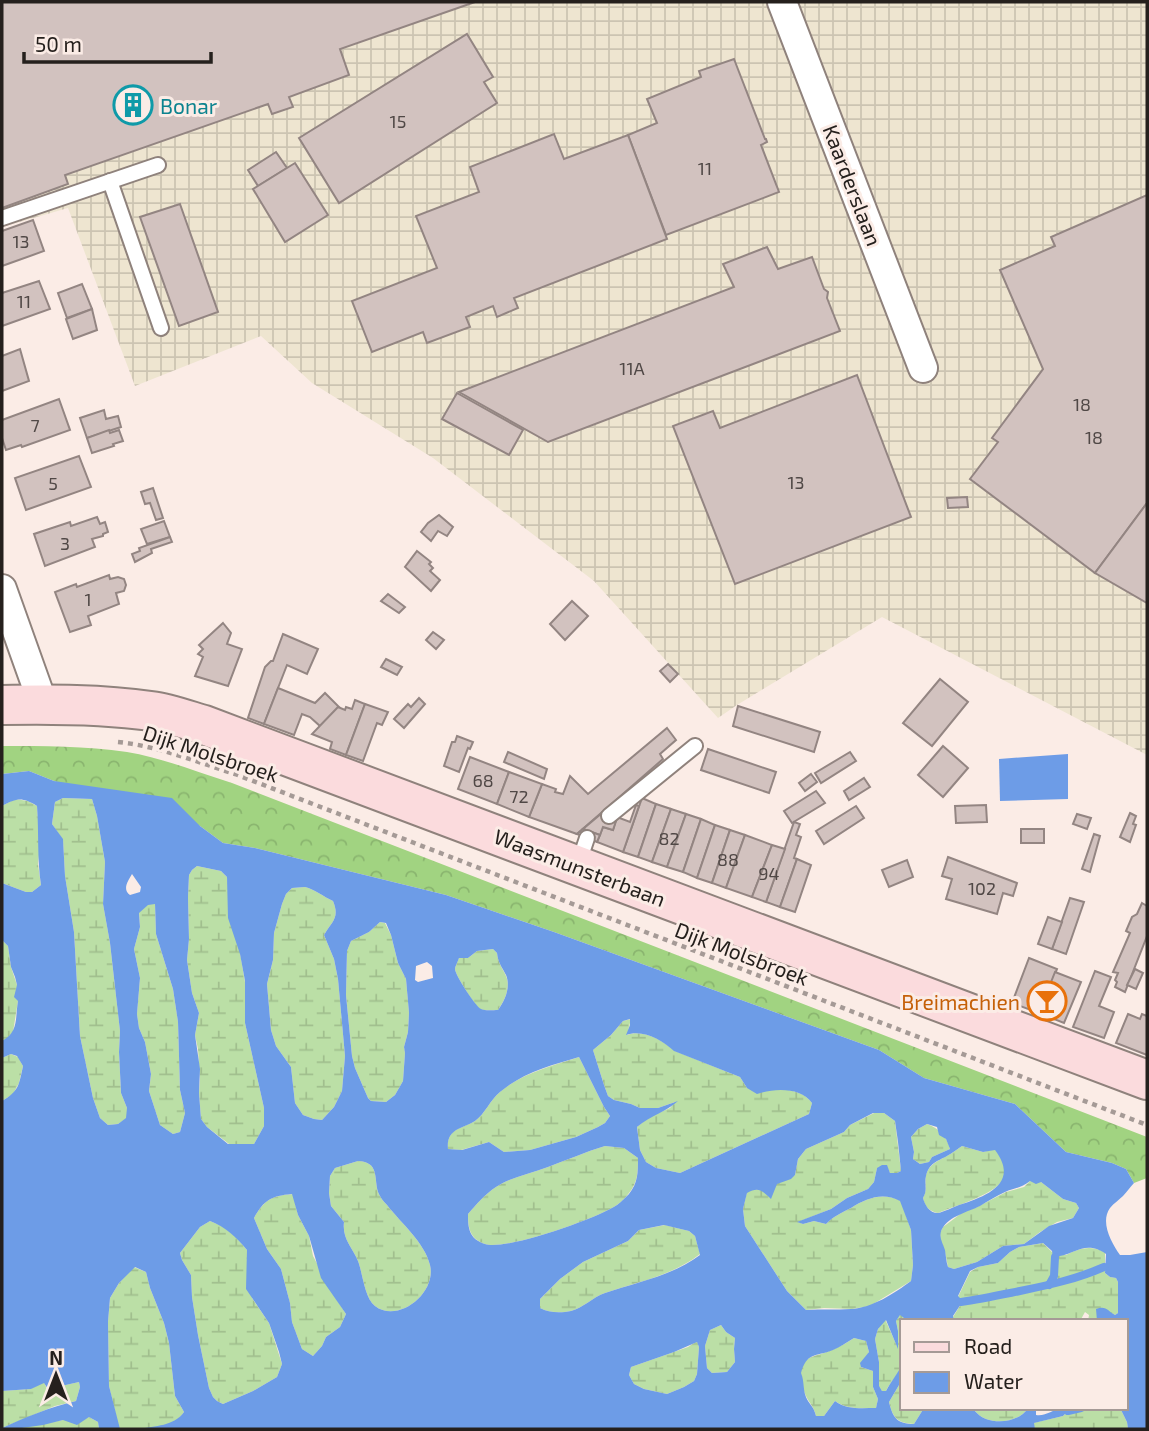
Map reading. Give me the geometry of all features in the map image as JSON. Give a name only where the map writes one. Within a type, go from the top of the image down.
[{"type":"street","name":"Kaarderslaan","points":[[782,2],[923,368]]},
{"type":"street","points":[[2,589],[43,704]]},
{"type":"street","name":"Waasmunsterbaan","points":[[2,705],[105,706],[153,711],[204,725],[583,852],[1147,1080]]},
{"type":"lane","points":[[2,218],[158,165]]},
{"type":"lane","points":[[110,181],[161,328]]},
{"type":"lane","points":[[609,816],[695,746]]},
{"type":"path","name":"Dijk Molsbroek","points":[[106,741],[129,743],[235,775],[1147,1125]]},
{"type":"shaded area","points":[[2,2],[1147,2],[1147,755],[882,617],[718,718],[594,581],[433,458],[312,383],[261,336],[135,386],[68,208],[2,227]]},
{"type":"green space","points":[[2,746],[80,747],[127,752],[232,783],[1147,1137],[1147,1178],[1134,1183],[1126,1169],[1066,1152],[1015,1104],[924,1078],[879,1050],[554,932],[446,895],[255,848],[223,843],[200,826],[29,771],[2,774]]},
{"type":"green space","points":[[63,798],[92,799],[105,862],[103,904],[120,1031],[121,1093],[127,1108],[127,1118],[118,1124],[108,1125],[100,1118],[80,1036],[74,932],[65,876],[63,840],[52,824],[55,802]]},
{"type":"green space","points":[[15,799],[37,806],[41,885],[32,892],[2,883],[2,806]]},
{"type":"green space","points":[[197,866],[221,871],[227,877],[245,982],[245,1023],[264,1108],[264,1126],[254,1144],[229,1144],[201,1119],[195,1035],[199,1013],[192,993],[187,960],[189,875]]},
{"type":"green space","points":[[305,887],[333,901],[336,912],[324,935],[334,959],[338,979],[345,1056],[342,1091],[334,1107],[322,1120],[303,1115],[295,1103],[291,1067],[276,1046],[271,1030],[267,984],[273,960],[274,933],[282,904],[292,888]]},
{"type":"green space","points":[[148,904],[155,904],[156,934],[173,989],[178,1022],[180,1090],[185,1113],[180,1132],[173,1134],[160,1125],[149,1091],[151,1074],[137,1014],[140,978],[134,949],[140,927],[139,912]]},
{"type":"green space","points":[[380,922],[385,923],[391,935],[398,963],[406,979],[409,1013],[403,1081],[395,1095],[386,1102],[371,1101],[368,1098],[355,1068],[346,995],[347,951],[351,941],[369,932]]},
{"type":"green space","points":[[2,940],[8,946],[18,1001],[13,1032],[5,1041],[2,1041]]},
{"type":"green space","points":[[493,949],[506,976],[508,989],[498,1010],[484,1010],[470,997],[455,968],[459,958],[468,958],[477,951]]},
{"type":"green space","points":[[631,1019],[627,1035],[639,1033],[652,1037],[675,1051],[740,1077],[747,1088],[782,1089],[800,1093],[812,1103],[809,1114],[680,1173],[656,1168],[646,1162],[640,1150],[637,1127],[649,1117],[670,1108],[675,1102],[658,1108],[640,1108],[614,1100],[608,1096],[593,1050],[623,1021]]},
{"type":"green space","points":[[11,1054],[18,1057],[23,1066],[13,1094],[2,1101],[2,1058]]},
{"type":"green space","points":[[579,1057],[610,1116],[605,1123],[576,1137],[530,1150],[504,1152],[489,1142],[461,1150],[448,1149],[452,1133],[479,1118],[496,1095],[509,1085],[538,1071]]},
{"type":"green space","points":[[874,1113],[884,1113],[895,1121],[901,1171],[890,1173],[888,1169],[877,1168],[874,1182],[868,1189],[831,1209],[798,1222],[803,1224],[814,1221],[826,1224],[841,1213],[875,1197],[901,1201],[911,1230],[911,1281],[870,1306],[806,1310],[787,1291],[745,1226],[743,1209],[747,1192],[761,1190],[795,1175],[798,1159],[806,1149],[844,1132],[850,1125]]},
{"type":"green space","points":[[927,1124],[942,1134],[950,1149],[932,1157],[929,1162],[920,1164],[913,1159],[911,1137]]},
{"type":"green space","points":[[605,1146],[624,1148],[638,1158],[634,1185],[617,1205],[572,1225],[512,1243],[485,1244],[473,1236],[469,1228],[468,1214],[496,1187]]},
{"type":"green space","points":[[962,1146],[983,1152],[995,1149],[1004,1164],[1005,1175],[1002,1182],[986,1194],[938,1213],[932,1211],[923,1198],[927,1171],[934,1163]]},
{"type":"green space","points":[[358,1161],[373,1167],[378,1192],[418,1241],[430,1265],[431,1276],[422,1295],[414,1303],[394,1311],[384,1311],[371,1302],[358,1261],[346,1238],[344,1222],[331,1206],[330,1176],[335,1168]]},
{"type":"green space","points":[[1030,1181],[1041,1182],[1063,1199],[1076,1203],[1079,1208],[1073,1218],[1057,1222],[1024,1244],[1003,1246],[977,1262],[954,1269],[948,1267],[941,1242],[940,1233],[943,1227],[963,1212],[1006,1192],[1024,1187]]},
{"type":"green space","points":[[293,1194],[298,1215],[309,1236],[313,1256],[346,1314],[340,1327],[326,1337],[313,1356],[302,1349],[292,1322],[281,1269],[267,1249],[254,1218],[269,1200]]},
{"type":"green space","points":[[210,1221],[235,1236],[247,1250],[252,1298],[269,1323],[282,1364],[277,1377],[223,1404],[213,1397],[209,1388],[198,1335],[191,1275],[180,1253],[200,1227]]},
{"type":"green space","points":[[665,1225],[689,1231],[695,1236],[700,1254],[678,1268],[605,1293],[575,1310],[555,1312],[540,1308],[540,1299],[560,1279],[583,1262],[628,1241],[639,1230]]},
{"type":"green space","points":[[1043,1243],[1052,1252],[1066,1255],[1085,1248],[1105,1252],[1105,1273],[1116,1278],[1118,1282],[1118,1313],[1097,1316],[1097,1319],[1088,1319],[1089,1315],[1085,1312],[1081,1319],[954,1319],[961,1304],[958,1297],[970,1272],[978,1267],[998,1263],[1019,1247]]},
{"type":"green space","points":[[134,1267],[146,1272],[164,1323],[175,1396],[184,1412],[172,1423],[163,1426],[119,1429],[109,1386],[110,1298]]},
{"type":"green space","points":[[900,1314],[906,1319],[900,1319],[900,1369],[886,1391],[882,1391],[879,1387],[875,1339],[885,1319],[897,1346],[896,1321]]},
{"type":"green space","points":[[721,1325],[735,1338],[735,1362],[727,1372],[712,1373],[707,1368],[705,1346],[710,1330]]},
{"type":"green space","points":[[854,1338],[866,1341],[869,1352],[861,1367],[873,1371],[873,1387],[878,1399],[876,1408],[850,1407],[835,1401],[824,1416],[816,1416],[801,1379],[803,1364],[811,1357],[837,1348]]},
{"type":"green space","points":[[697,1341],[697,1374],[694,1381],[667,1394],[634,1384],[629,1375],[631,1367],[688,1347]]},
{"type":"green space","points":[[44,1382],[47,1389],[79,1382],[76,1401],[55,1406],[2,1428],[2,1391],[30,1389]]},
{"type":"green space","points":[[900,1383],[900,1410],[923,1410],[914,1424],[903,1422],[892,1412],[889,1402]]},
{"type":"green space","points":[[974,1410],[1026,1410],[1015,1419],[997,1421]]},
{"type":"green space","points":[[1121,1410],[1128,1429],[1035,1429],[1033,1423],[1063,1416],[1068,1411]]},
{"type":"green space","points":[[89,1417],[98,1422],[99,1429],[15,1429],[63,1420]]},
{"type":"water","points":[[1068,754],[1068,799],[1000,801],[999,759]]},
{"type":"water","points":[[29,771],[54,781],[172,798],[200,826],[223,843],[255,848],[446,895],[879,1050],[924,1078],[1015,1104],[1066,1152],[1126,1169],[1134,1183],[1110,1208],[1106,1226],[1120,1255],[1147,1252],[1147,1429],[1128,1429],[1121,1410],[1128,1410],[1128,1319],[1097,1319],[1096,1309],[1099,1308],[1105,1308],[1115,1315],[1118,1313],[1118,1282],[1116,1278],[1105,1273],[1106,1254],[1085,1248],[1053,1257],[1052,1251],[1043,1243],[1019,1247],[998,1263],[970,1271],[958,1296],[961,1304],[954,1319],[905,1319],[900,1315],[896,1321],[898,1349],[886,1320],[878,1329],[875,1339],[879,1386],[882,1391],[886,1391],[900,1369],[900,1383],[889,1402],[894,1416],[903,1423],[914,1424],[923,1410],[974,1410],[984,1418],[997,1421],[1015,1419],[1026,1410],[1036,1410],[1036,1415],[1057,1410],[1068,1411],[1063,1416],[1034,1423],[1035,1429],[139,1429],[170,1423],[184,1412],[175,1396],[164,1323],[146,1272],[135,1267],[119,1283],[110,1298],[109,1386],[120,1429],[99,1429],[98,1422],[89,1417],[77,1425],[63,1420],[2,1429],[38,1413],[76,1401],[80,1387],[79,1382],[48,1389],[44,1383],[31,1389],[2,1391],[2,1101],[17,1087],[23,1066],[17,1056],[11,1054],[2,1058],[2,1041],[14,1029],[18,1001],[14,997],[17,985],[8,946],[2,940],[2,883],[26,892],[32,892],[41,885],[37,806],[20,800],[2,806],[2,774]],"holes":[[[63,798],[92,799],[105,862],[103,904],[120,1031],[121,1093],[127,1108],[126,1118],[118,1124],[108,1125],[100,1118],[93,1098],[80,1036],[74,932],[65,876],[63,839],[52,824],[55,802]],[[197,866],[221,871],[227,877],[228,918],[240,954],[245,981],[245,1023],[264,1108],[264,1126],[254,1144],[228,1144],[201,1119],[200,1069],[195,1035],[199,1013],[192,993],[187,960],[189,875]],[[132,874],[141,887],[140,892],[130,895],[126,888]],[[305,887],[333,901],[335,907],[335,916],[324,935],[334,959],[338,979],[345,1056],[342,1091],[334,1107],[322,1120],[303,1115],[295,1103],[291,1067],[276,1046],[271,1030],[267,984],[273,960],[274,933],[282,904],[292,888]],[[155,904],[156,934],[173,989],[178,1022],[180,1090],[185,1113],[180,1132],[173,1134],[160,1125],[149,1091],[151,1074],[137,1014],[140,978],[134,949],[140,927],[139,913],[148,905]],[[380,922],[386,923],[398,963],[406,979],[409,1013],[403,1081],[395,1095],[386,1102],[371,1101],[368,1098],[355,1068],[346,995],[347,951],[351,941],[369,932]],[[493,949],[497,953],[508,984],[505,998],[498,1010],[483,1010],[478,1007],[456,972],[459,958],[468,958],[477,951]],[[427,962],[432,966],[433,978],[418,982],[415,980],[416,966]],[[630,1019],[626,1035],[639,1033],[652,1037],[674,1051],[740,1077],[747,1088],[757,1094],[787,1090],[801,1094],[812,1103],[809,1114],[680,1173],[656,1168],[646,1162],[640,1150],[637,1127],[678,1101],[658,1108],[640,1108],[608,1096],[593,1050],[623,1021]],[[579,1057],[610,1116],[605,1123],[576,1137],[530,1150],[504,1152],[489,1142],[462,1150],[448,1149],[452,1133],[479,1118],[493,1099],[509,1085],[528,1075]],[[873,1113],[884,1113],[895,1121],[901,1171],[890,1173],[887,1165],[882,1165],[877,1168],[874,1182],[868,1189],[831,1209],[797,1222],[803,1224],[814,1221],[826,1224],[841,1213],[875,1197],[900,1201],[911,1230],[911,1281],[891,1295],[859,1308],[806,1310],[787,1291],[745,1226],[743,1209],[747,1193],[760,1190],[771,1199],[777,1184],[795,1175],[798,1159],[806,1149],[844,1132],[850,1125]],[[927,1124],[937,1127],[939,1135],[946,1139],[950,1149],[932,1157],[929,1162],[920,1164],[913,1159],[911,1137]],[[605,1146],[624,1148],[638,1158],[634,1186],[619,1204],[572,1225],[512,1243],[485,1244],[473,1236],[469,1228],[468,1214],[492,1190],[508,1181]],[[962,1146],[983,1152],[995,1150],[1002,1161],[1002,1180],[980,1197],[943,1212],[932,1212],[923,1198],[927,1172],[934,1163]],[[358,1161],[373,1167],[378,1192],[418,1241],[430,1265],[428,1286],[414,1303],[394,1311],[384,1311],[371,1302],[358,1261],[346,1238],[344,1222],[331,1206],[330,1176],[335,1168]],[[1030,1181],[1036,1184],[1041,1182],[1063,1199],[1076,1203],[1079,1208],[1073,1218],[1049,1226],[1024,1244],[1003,1246],[977,1262],[954,1269],[948,1267],[941,1237],[945,1225],[959,1215]],[[292,1194],[298,1215],[309,1236],[321,1278],[346,1314],[340,1327],[326,1337],[313,1356],[302,1349],[292,1322],[281,1269],[267,1249],[254,1218],[261,1207],[279,1196]],[[210,1221],[230,1233],[247,1250],[246,1289],[269,1323],[282,1364],[277,1377],[223,1404],[213,1397],[198,1335],[191,1275],[180,1253],[200,1227]],[[664,1225],[689,1231],[695,1236],[700,1255],[678,1268],[605,1293],[571,1311],[555,1312],[540,1308],[540,1299],[560,1279],[583,1262],[628,1241],[639,1230]],[[721,1325],[735,1338],[735,1362],[727,1372],[712,1373],[707,1368],[705,1346],[710,1330]],[[854,1338],[866,1341],[869,1352],[860,1363],[861,1367],[873,1371],[873,1387],[878,1399],[876,1408],[849,1407],[835,1401],[824,1416],[816,1416],[805,1394],[801,1373],[803,1366],[809,1358],[833,1350]],[[697,1342],[697,1374],[694,1381],[684,1387],[667,1394],[644,1389],[634,1384],[629,1375],[631,1367]]]},
{"type":"building","name":"Bonar","points":[[2,2],[475,2],[340,49],[349,75],[289,97],[293,107],[272,114],[268,104],[65,175],[68,184],[2,208]]},
{"type":"building","points":[[467,34],[493,77],[484,82],[497,103],[339,203],[299,138]]},
{"type":"building","points":[[734,59],[766,139],[767,142],[761,145],[779,192],[666,235],[628,135],[657,123],[647,99],[701,77],[699,71]]},
{"type":"building","points":[[554,134],[564,159],[628,135],[667,239],[514,298],[518,308],[497,317],[493,306],[466,317],[470,327],[427,343],[423,332],[372,352],[352,301],[437,268],[416,216],[479,192],[470,167]]},
{"type":"building","points":[[276,152],[287,168],[258,186],[248,170]]},
{"type":"building","points":[[295,163],[328,215],[285,242],[253,189]]},
{"type":"building","points":[[1147,195],[1147,503],[1095,573],[970,479],[998,442],[992,438],[1043,369],[1000,270],[1055,246],[1051,237]]},
{"type":"building","points":[[180,204],[218,312],[179,326],[140,217]]},
{"type":"building","points":[[33,220],[44,251],[2,266],[2,231]]},
{"type":"building","points":[[767,247],[778,269],[812,257],[824,289],[828,292],[827,298],[840,331],[548,442],[459,392],[734,287],[723,264]]},
{"type":"building","points":[[39,281],[50,309],[2,326],[2,293]]},
{"type":"building","points":[[82,284],[92,309],[67,318],[58,293]]},
{"type":"building","points":[[92,309],[97,330],[73,339],[66,319]]},
{"type":"building","points":[[20,349],[29,381],[2,391],[2,356]]},
{"type":"building","points":[[857,375],[911,517],[735,584],[673,426],[713,411],[720,428]]},
{"type":"building","points":[[457,393],[523,430],[509,455],[442,419]]},
{"type":"building","points":[[59,399],[70,430],[6,450],[2,438],[2,420]]},
{"type":"building","points":[[104,410],[106,419],[118,416],[121,427],[87,438],[80,418]]},
{"type":"building","points":[[109,430],[110,433],[119,430],[123,441],[92,453],[87,438]]},
{"type":"building","points":[[79,456],[91,487],[26,510],[15,478]]},
{"type":"building","points":[[153,488],[163,518],[156,520],[150,503],[145,504],[141,492]]},
{"type":"building","points":[[967,497],[968,507],[948,508],[947,498]]},
{"type":"building","points":[[1147,503],[1147,603],[1095,573]]},
{"type":"building","points":[[439,515],[453,527],[447,536],[438,531],[431,541],[421,532]]},
{"type":"building","points":[[97,517],[100,524],[105,522],[108,532],[92,539],[95,547],[45,566],[34,534],[70,522],[71,526]]},
{"type":"building","points":[[164,521],[170,537],[147,544],[141,529]]},
{"type":"building","points":[[170,537],[172,542],[151,549],[152,553],[135,562],[132,554],[140,551],[139,548]]},
{"type":"building","points":[[417,551],[431,562],[429,564],[433,568],[430,571],[440,580],[431,591],[405,567]]},
{"type":"building","points":[[109,575],[110,579],[124,579],[124,591],[116,593],[119,604],[88,616],[91,625],[70,632],[55,592]]},
{"type":"building","points":[[388,594],[405,607],[399,613],[381,601]]},
{"type":"building","points":[[572,601],[588,616],[565,640],[550,624]]},
{"type":"building","points":[[223,623],[231,633],[227,644],[242,649],[228,686],[195,676],[203,657],[198,654],[203,649],[199,645]]},
{"type":"building","points":[[433,632],[444,640],[436,649],[426,640]]},
{"type":"building","points":[[283,634],[318,649],[307,674],[287,665],[264,724],[248,718],[265,667],[273,661]]},
{"type":"building","points":[[386,659],[402,667],[397,675],[381,667]]},
{"type":"building","points":[[668,664],[678,674],[670,682],[660,671]]},
{"type":"building","points":[[940,679],[968,702],[932,746],[903,723]]},
{"type":"building","points":[[278,688],[315,703],[325,693],[339,707],[320,726],[302,714],[294,735],[264,724]]},
{"type":"building","points":[[419,698],[425,704],[404,728],[394,719],[408,704],[411,707]]},
{"type":"building","points":[[355,700],[365,704],[346,755],[330,749],[332,742],[312,734],[338,707],[352,709]]},
{"type":"building","points":[[365,704],[388,712],[382,725],[377,723],[363,761],[346,755]]},
{"type":"building","points":[[738,706],[820,732],[814,752],[733,726]]},
{"type":"building","points":[[667,728],[676,740],[660,754],[663,759],[577,834],[529,817],[542,784],[563,794],[570,776],[588,794]]},
{"type":"building","points":[[457,736],[473,742],[459,772],[444,766],[452,742],[455,742]]},
{"type":"building","points":[[943,746],[968,768],[943,797],[918,775]]},
{"type":"building","points":[[708,749],[776,772],[769,793],[701,770]]},
{"type":"building","points":[[508,752],[547,769],[544,779],[504,762]]},
{"type":"building","points":[[850,752],[856,761],[821,783],[815,773]]},
{"type":"building","points":[[470,757],[509,772],[497,804],[458,789]]},
{"type":"building","points":[[509,772],[542,784],[529,817],[497,804]]},
{"type":"building","points":[[811,774],[817,782],[805,791],[799,783]]},
{"type":"building","points":[[864,778],[870,787],[849,800],[844,791]]},
{"type":"building","points":[[816,791],[825,803],[792,823],[784,811]]},
{"type":"building","points":[[642,798],[656,804],[638,857],[623,852]]},
{"type":"building","points":[[656,804],[671,809],[652,862],[638,857]]},
{"type":"building","points":[[636,805],[639,806],[623,852],[597,842],[603,827],[613,830],[617,817],[630,822]]},
{"type":"building","points":[[986,805],[987,822],[956,823],[955,806]]},
{"type":"building","points":[[856,806],[864,818],[824,844],[816,831]]},
{"type":"building","points":[[671,809],[686,814],[667,867],[652,862]]},
{"type":"building","points":[[602,813],[617,818],[613,830],[603,827],[600,835],[583,829]]},
{"type":"building","points":[[1130,813],[1136,816],[1133,824],[1136,825],[1130,842],[1120,837]]},
{"type":"building","points":[[686,814],[701,819],[683,872],[667,867]]},
{"type":"building","points":[[1077,814],[1091,818],[1087,829],[1073,824]]},
{"type":"building","points":[[701,819],[715,825],[697,878],[683,872]]},
{"type":"building","points":[[794,822],[800,824],[796,835],[801,837],[794,858],[797,859],[780,907],[766,902]]},
{"type":"building","points":[[715,825],[730,830],[712,883],[697,878]]},
{"type":"building","points":[[583,829],[600,835],[597,842],[577,834]]},
{"type":"building","points":[[1021,829],[1044,829],[1044,843],[1021,843]]},
{"type":"building","points":[[730,830],[745,835],[726,888],[712,883]]},
{"type":"building","points":[[1094,834],[1100,836],[1090,872],[1082,869]]},
{"type":"building","points":[[745,835],[772,845],[752,897],[726,888]]},
{"type":"building","points":[[772,845],[785,849],[766,902],[752,897]]},
{"type":"building","points":[[948,857],[1017,883],[1013,896],[1003,893],[997,914],[946,899],[952,879],[942,876]]},
{"type":"building","points":[[797,859],[811,865],[795,912],[780,907]]},
{"type":"building","points":[[907,860],[913,877],[889,887],[882,870]]},
{"type":"building","points":[[1070,898],[1084,902],[1066,954],[1052,949]]},
{"type":"building","points":[[1142,903],[1147,906],[1147,936],[1125,992],[1115,987],[1118,973],[1113,972],[1130,933],[1126,931]]},
{"type":"building","points":[[1048,917],[1062,922],[1052,949],[1038,944]]},
{"type":"building","points":[[1029,958],[1057,969],[1039,1013],[1012,1003]]},
{"type":"building","points":[[1135,969],[1143,973],[1136,989],[1127,985]]},
{"type":"building","points":[[1095,971],[1111,977],[1099,1006],[1114,1012],[1104,1038],[1073,1027]]},
{"type":"building","points":[[1055,972],[1081,982],[1064,1023],[1039,1013]]},
{"type":"building","points":[[1128,1014],[1140,1019],[1142,1014],[1147,1016],[1147,1055],[1116,1043]]},
{"type":"waterway","points":[[1049,1285],[1054,1276],[1055,1257]]},
{"type":"waterway","points":[[961,1302],[1052,1284],[1104,1267]]},
{"type":"waterway","points":[[1068,1411],[1072,1410]]},
{"type":"place","name":"Bonar","points":[[133,105]]},
{"type":"place","name":"Breimachien","points":[[1047,1001]]}]
